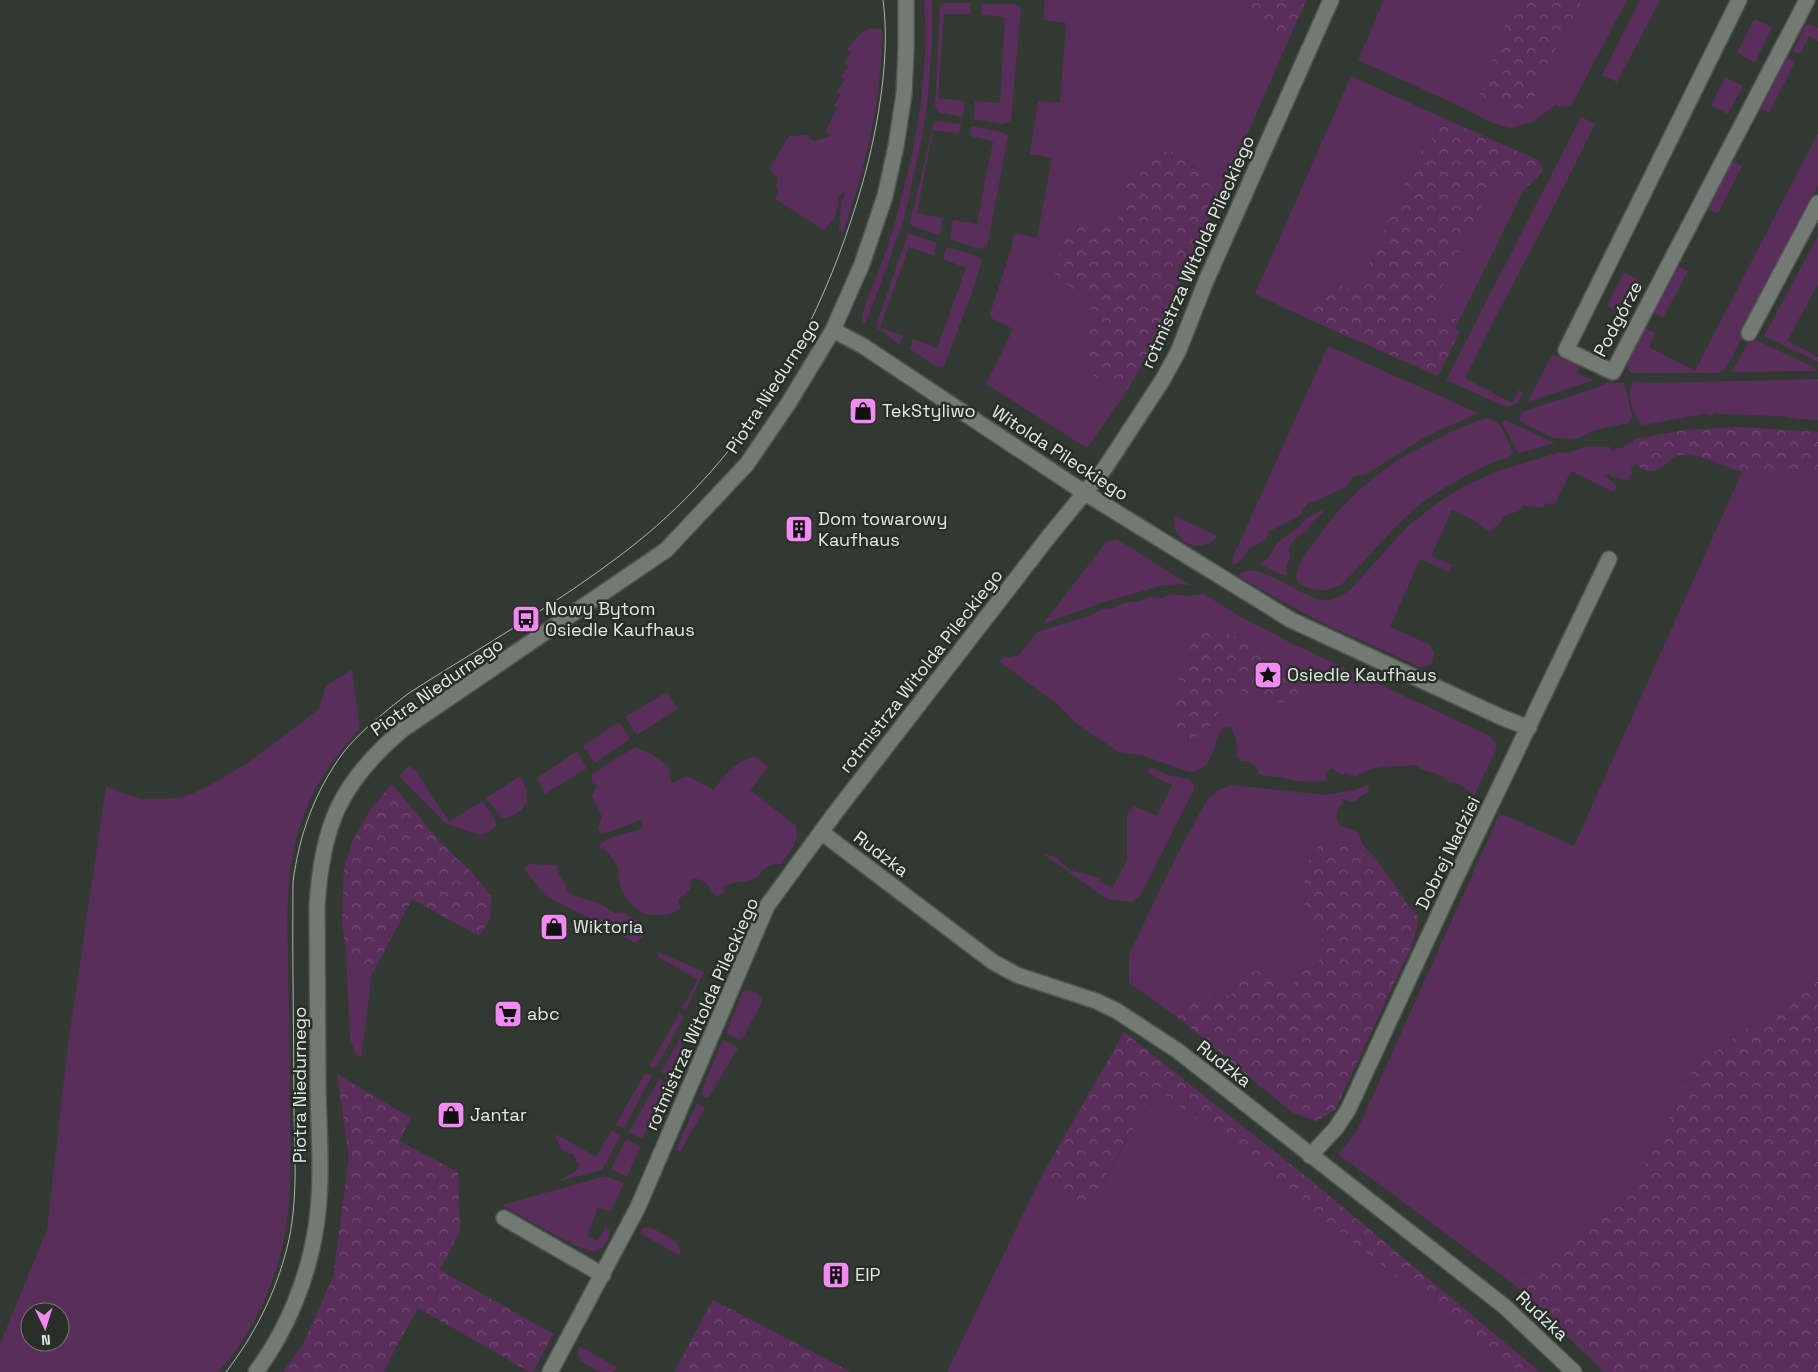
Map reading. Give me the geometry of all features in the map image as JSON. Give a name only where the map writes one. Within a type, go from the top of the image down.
[{"type":"street","name":"Piotra Niedurnego","points":[[256,1372],[275,1342],[297,1297],[306,1274],[316,1226],[319,1175],[317,933],[319,870],[328,832],[349,787],[380,749],[402,730],[666,550],[747,464],[788,404],[833,330],[864,256],[885,196],[896,146],[904,94],[906,0]]},
{"type":"street","name":"rotmistrza Witolda Pileckiego","points":[[550,1372],[638,1207],[767,906],[821,832],[1050,535],[1086,493],[1126,437],[1178,352],[1206,281],[1331,0]]},
{"type":"street","name":"Podgórze","points":[[1739,0],[1566,350],[1612,372],[1808,0],[1818,4]]},
{"type":"street","points":[[1749,333],[1818,203]]},
{"type":"street","name":"Witolda Pileckiego","points":[[833,330],[863,346],[1086,493],[1242,591],[1306,628],[1501,718],[1528,728]]},
{"type":"street","name":"Dobrej Nadziei","points":[[1310,1156],[1336,1128],[1348,1110],[1451,888],[1610,559]]},
{"type":"street","name":"Rudzka","points":[[821,832],[992,962],[1025,978],[1096,1001],[1117,1011],[1178,1051],[1504,1306],[1574,1372]]},
{"type":"street","points":[[504,1218],[603,1275]]},
{"type":"green space","points":[[924,0],[932,0],[932,47],[922,137],[904,219],[866,321],[863,323],[862,315],[891,237],[902,198],[914,142],[923,86],[925,57]]},
{"type":"green space","points":[[1045,0],[1247,0],[1257,24],[1276,34],[1292,32],[1221,194],[1212,176],[1192,166],[1181,151],[1164,152],[1142,164],[1124,178],[1122,211],[1113,231],[1094,376],[1123,397],[1087,448],[986,384],[1013,329],[991,318],[990,314],[1010,253],[1014,233],[1037,238],[1052,158],[1030,154],[1038,101],[1060,103],[1066,23],[1043,20]]},
{"type":"green space","points":[[1247,0],[1306,0],[1292,32],[1276,34],[1257,24]]},
{"type":"green space","points":[[1384,0],[1627,0],[1571,106],[1560,107],[1555,105],[1533,122],[1510,128],[1490,122],[1462,107],[1358,60]]},
{"type":"green space","points":[[1516,0],[1582,0],[1546,66],[1535,96],[1521,110],[1496,105],[1481,96],[1480,87],[1490,68],[1495,49]]},
{"type":"green space","points":[[1640,0],[1660,0],[1617,82],[1602,75]]},
{"type":"green space","points":[[944,3],[971,3],[970,14],[944,14],[938,98],[965,101],[963,117],[938,112],[935,108],[940,5]]},
{"type":"green space","points":[[982,4],[1013,4],[1021,8],[1011,119],[1003,124],[974,119],[975,101],[1000,103],[1005,17],[981,15]]},
{"type":"green space","points":[[1754,19],[1772,27],[1755,63],[1737,53]]},
{"type":"green space","points":[[1809,24],[1818,28],[1818,41],[1809,36],[1800,54],[1793,51],[1805,26]]},
{"type":"green space","points":[[871,28],[882,29],[882,54],[876,105],[859,182],[844,231],[839,233],[841,202],[845,196],[844,191],[837,199],[839,203],[834,219],[824,230],[775,199],[778,191],[776,184],[778,178],[769,169],[789,136],[808,135],[810,140],[815,141],[830,136],[826,131],[837,108],[834,106],[841,94],[837,92],[845,80],[841,77],[848,66],[844,63],[851,52],[847,50],[860,34]]},
{"type":"green space","points":[[1780,55],[1795,62],[1769,113],[1758,108]]},
{"type":"green space","points":[[1351,76],[1452,122],[1444,123],[1419,154],[1357,293],[1311,305],[1308,319],[1255,294]]},
{"type":"green space","points":[[1725,77],[1743,86],[1728,114],[1711,106]]},
{"type":"green space","points":[[1581,117],[1595,124],[1465,378],[1512,403],[1519,390],[1523,392],[1518,403],[1507,407],[1446,380]]},
{"type":"green space","points":[[935,121],[961,124],[959,134],[933,130],[917,213],[942,218],[941,231],[938,235],[912,226],[910,222]]},
{"type":"green space","points":[[1452,122],[1538,160],[1543,170],[1523,191],[1496,177],[1432,308],[1459,321],[1455,328],[1460,331],[1438,376],[1308,319],[1311,305],[1330,281],[1357,292],[1419,154],[1444,123]]},
{"type":"green space","points":[[971,126],[1002,132],[1008,136],[987,247],[980,249],[950,239],[953,220],[977,224],[993,141],[970,136]]},
{"type":"green space","points":[[1818,133],[1818,186],[1727,367],[1719,373],[1631,373],[1628,368],[1629,356],[1642,327],[1655,333],[1649,347],[1695,371]]},
{"type":"green space","points":[[1181,151],[1192,167],[1212,176],[1221,194],[1143,363],[1123,397],[1094,376],[1087,343],[1091,308],[1107,289],[1077,293],[1055,275],[1062,241],[1084,222],[1113,230],[1122,211],[1124,178],[1142,164],[1164,152]]},
{"type":"green space","points":[[1730,160],[1742,166],[1718,213],[1705,209]]},
{"type":"green space","points":[[1496,177],[1523,191],[1459,321],[1432,308]]},
{"type":"green space","points":[[908,233],[937,243],[933,255],[909,247],[880,327],[904,336],[899,344],[877,328],[877,323]]},
{"type":"green space","points":[[1818,236],[1818,284],[1787,341],[1818,357],[1818,362],[1764,336]]},
{"type":"green space","points":[[947,247],[977,256],[982,261],[944,366],[937,367],[910,349],[913,339],[937,348],[966,268],[943,259]]},
{"type":"green space","points":[[1675,265],[1688,271],[1663,318],[1650,311]]},
{"type":"green space","points":[[1624,272],[1642,282],[1624,315],[1607,306]]},
{"type":"green space","points":[[1750,340],[1756,340],[1818,371],[1731,372]]},
{"type":"green space","points":[[1328,346],[1478,413],[1423,438],[1367,474],[1353,476],[1347,486],[1317,501],[1310,502],[1303,509],[1301,515],[1268,532],[1267,538],[1249,549],[1240,562],[1232,565],[1234,555]]},
{"type":"green space","points":[[1552,355],[1580,365],[1577,374],[1594,380],[1528,402]]},
{"type":"green space","points":[[1818,379],[1818,420],[1783,416],[1721,414],[1715,412],[1711,416],[1704,414],[1643,425],[1633,410],[1630,398],[1633,381],[1647,383]]},
{"type":"green space","points":[[1607,382],[1623,383],[1625,386],[1632,415],[1629,423],[1596,430],[1573,440],[1554,438],[1522,423],[1520,419],[1522,412],[1604,385]]},
{"type":"green space","points":[[1488,418],[1501,427],[1513,453],[1511,455],[1474,471],[1424,501],[1399,523],[1342,584],[1330,589],[1315,590],[1298,583],[1298,568],[1309,549],[1339,511],[1368,482],[1401,458],[1419,448],[1463,427]]},
{"type":"green space","points":[[1505,420],[1555,443],[1518,453],[1502,422]]},
{"type":"green space","points":[[1739,427],[1818,432],[1818,473],[1742,472],[1704,458],[1688,455],[1676,456],[1657,470],[1652,471],[1641,469],[1636,462],[1641,459],[1641,452],[1633,442],[1634,439],[1686,430]]},
{"type":"green space","points":[[1633,442],[1641,452],[1641,459],[1631,467],[1632,473],[1628,480],[1612,477],[1609,474],[1606,476],[1617,487],[1613,492],[1571,471],[1554,505],[1547,503],[1542,508],[1523,505],[1519,511],[1504,516],[1501,522],[1489,532],[1472,519],[1452,510],[1431,556],[1452,565],[1449,572],[1420,559],[1390,627],[1431,645],[1434,652],[1432,664],[1421,668],[1333,628],[1238,576],[1246,571],[1256,571],[1307,595],[1319,599],[1335,599],[1350,590],[1407,527],[1440,501],[1465,486],[1498,471],[1560,452],[1568,453],[1583,447],[1610,447],[1612,451]]},
{"type":"green space","points":[[1742,472],[1818,473],[1818,976],[1695,1067],[1627,1199],[1514,1284],[1338,1154],[1357,1131],[1500,813],[1574,846]]},
{"type":"green space","points":[[1322,510],[1323,513],[1314,520],[1307,531],[1297,537],[1289,547],[1290,559],[1286,574],[1280,574],[1259,564],[1269,557],[1277,543],[1300,526],[1307,518]]},
{"type":"green space","points":[[1175,516],[1217,536],[1211,542],[1203,545],[1188,544],[1177,533]]},
{"type":"green space","points":[[1117,539],[1191,586],[1180,584],[1164,585],[1101,603],[1043,624],[1106,542]]},
{"type":"green space","points":[[1170,594],[1187,596],[1204,594],[1239,616],[1293,644],[1490,736],[1496,744],[1496,749],[1474,796],[1460,785],[1450,783],[1443,776],[1417,768],[1420,767],[1414,765],[1379,767],[1361,773],[1356,777],[1346,773],[1341,775],[1332,768],[1325,774],[1327,780],[1316,782],[1262,775],[1259,774],[1253,764],[1241,761],[1236,757],[1238,745],[1231,727],[1223,728],[1209,762],[1198,770],[1189,772],[1144,756],[1119,752],[1077,724],[1058,705],[1000,662],[1003,658],[1019,655],[1037,632],[1092,615],[1102,609],[1113,608],[1124,603],[1140,601],[1150,597],[1162,598]]},
{"type":"green space","points":[[1213,630],[1235,636],[1282,672],[1301,670],[1311,672],[1325,685],[1298,699],[1282,703],[1261,699],[1234,688],[1212,723],[1186,746],[1178,744],[1174,701],[1181,673],[1193,637]]},
{"type":"green space","points":[[352,669],[360,728],[334,760],[319,783],[307,807],[297,837],[290,871],[288,923],[290,1187],[285,1234],[274,1277],[266,1297],[245,1337],[218,1372],[0,1372],[0,1344],[47,1230],[68,1045],[106,786],[142,799],[184,797],[209,786],[249,762],[319,709],[326,686]]},
{"type":"green space","points":[[667,692],[678,709],[637,735],[625,717]]},
{"type":"green space","points":[[619,722],[630,739],[595,763],[583,746]]},
{"type":"green space","points":[[635,747],[652,754],[668,766],[671,783],[687,776],[714,790],[737,764],[757,757],[768,767],[750,790],[795,825],[797,836],[794,846],[781,864],[769,866],[751,880],[727,884],[724,886],[724,892],[717,896],[707,884],[701,880],[692,879],[690,882],[692,887],[678,900],[680,908],[676,912],[651,915],[633,907],[622,891],[617,866],[605,849],[600,848],[599,845],[608,839],[643,828],[641,822],[643,819],[609,832],[600,833],[598,828],[602,817],[592,796],[597,786],[592,782],[592,774]]},
{"type":"green space","points":[[577,751],[587,768],[545,794],[537,778]]},
{"type":"green space","points":[[409,766],[416,770],[449,822],[482,801],[495,819],[496,826],[487,833],[480,835],[445,823],[399,776]]},
{"type":"green space","points":[[1150,767],[1168,775],[1189,779],[1194,785],[1194,789],[1140,896],[1132,902],[1107,899],[1042,853],[1058,858],[1070,871],[1101,877],[1099,881],[1112,888],[1127,860],[1127,815],[1134,806],[1157,816],[1172,785],[1150,774],[1147,770]]},
{"type":"green space","points":[[520,776],[527,791],[527,801],[517,813],[508,818],[502,818],[486,798]]},
{"type":"green space","points":[[392,784],[439,841],[474,875],[492,897],[490,919],[479,936],[412,899],[372,974],[360,966],[346,951],[342,923],[344,868],[352,841],[371,809]]},
{"type":"green space","points":[[1232,785],[1325,795],[1355,790],[1366,785],[1369,787],[1368,792],[1356,801],[1348,801],[1342,798],[1343,804],[1338,808],[1337,820],[1341,826],[1358,834],[1363,845],[1377,859],[1381,866],[1354,845],[1340,842],[1320,844],[1304,868],[1306,901],[1299,919],[1323,935],[1318,965],[1297,972],[1292,990],[1275,984],[1241,978],[1230,996],[1195,997],[1177,1017],[1129,983],[1129,954],[1179,851],[1207,800],[1218,791]]},
{"type":"green space","points":[[1334,842],[1355,844],[1381,866],[1406,903],[1419,918],[1412,945],[1335,1110],[1317,1121],[1293,1113],[1177,1017],[1195,997],[1230,996],[1241,978],[1262,968],[1275,984],[1291,990],[1297,972],[1318,965],[1323,935],[1299,919],[1306,901],[1304,868],[1320,844]]},
{"type":"green space","points":[[529,864],[557,865],[566,890],[574,896],[599,903],[614,913],[622,912],[642,923],[644,936],[635,943],[545,895],[524,869]]},
{"type":"green space","points":[[346,951],[360,966],[372,974],[361,1058],[357,1056],[350,1040]]},
{"type":"green space","points":[[661,953],[704,972],[686,1010],[682,1008],[698,980],[657,956]]},
{"type":"green space","points":[[1818,976],[1818,1372],[1604,1372],[1514,1284],[1627,1199],[1695,1067]]},
{"type":"green space","points":[[749,990],[758,994],[762,1002],[741,1041],[726,1033],[743,991]]},
{"type":"green space","points":[[679,1014],[683,1016],[682,1020],[656,1068],[649,1066]]},
{"type":"green space","points":[[690,1020],[692,1021],[669,1077],[661,1072]]},
{"type":"green space","points":[[1124,1032],[1314,1183],[1540,1372],[1518,1372],[1161,1091],[1131,1132],[1088,1206],[1063,1191],[1039,1181]]},
{"type":"green space","points":[[723,1039],[738,1048],[708,1098],[700,1095]]},
{"type":"green space","points":[[645,1073],[652,1076],[625,1126],[623,1128],[615,1126]]},
{"type":"green space","points":[[337,1074],[411,1118],[399,1141],[458,1172],[460,1231],[440,1270],[553,1334],[533,1372],[418,1308],[384,1372],[283,1372],[303,1344],[333,1277],[349,1157]]},
{"type":"green space","points":[[659,1079],[667,1083],[642,1139],[629,1132]]},
{"type":"green space","points":[[1161,1090],[1518,1372],[947,1372],[1039,1181],[1063,1191],[1104,1181],[1135,1126]]},
{"type":"green space","points":[[697,1103],[705,1108],[680,1152],[676,1150]]},
{"type":"green space","points":[[612,1130],[620,1136],[602,1170],[559,1181],[574,1172],[579,1164],[572,1154],[562,1151],[556,1139],[556,1134],[596,1157]]},
{"type":"green space","points":[[626,1139],[640,1146],[627,1177],[611,1169]]},
{"type":"green space","points":[[602,1177],[624,1183],[611,1212],[598,1208],[587,1236],[598,1241],[605,1226],[610,1230],[605,1244],[596,1251],[574,1245],[502,1205]]},
{"type":"green space","points":[[649,1227],[675,1242],[679,1246],[680,1256],[640,1233],[643,1228]]},
{"type":"green space","points":[[713,1300],[851,1372],[674,1372]]},
{"type":"green space","points":[[579,1346],[618,1368],[613,1372],[599,1372],[580,1360]]},
{"type":"tram line","points":[[226,1372],[255,1329],[277,1281],[287,1248],[293,1215],[295,1163],[293,882],[299,847],[316,798],[333,768],[350,745],[365,729],[409,693],[573,589],[626,551],[666,517],[703,480],[736,441],[766,399],[793,355],[816,309],[837,261],[854,211],[868,162],[883,79],[885,51],[883,0]]},
{"type":"place","name":"TekStyliwo","points":[[863,411]]},
{"type":"place","name":"Dom towarowy Kaufhaus","points":[[799,529]]},
{"type":"place","name":"Nowy Bytom Osiedle Kaufhaus","points":[[526,619]]},
{"type":"place","name":"Osiedle Kaufhaus","points":[[1268,675]]},
{"type":"place","name":"Wiktoria","points":[[554,927]]},
{"type":"place","name":"abc","points":[[508,1014]]},
{"type":"place","name":"Jantar","points":[[451,1115]]},
{"type":"place","name":"EIP","points":[[836,1275]]}]
